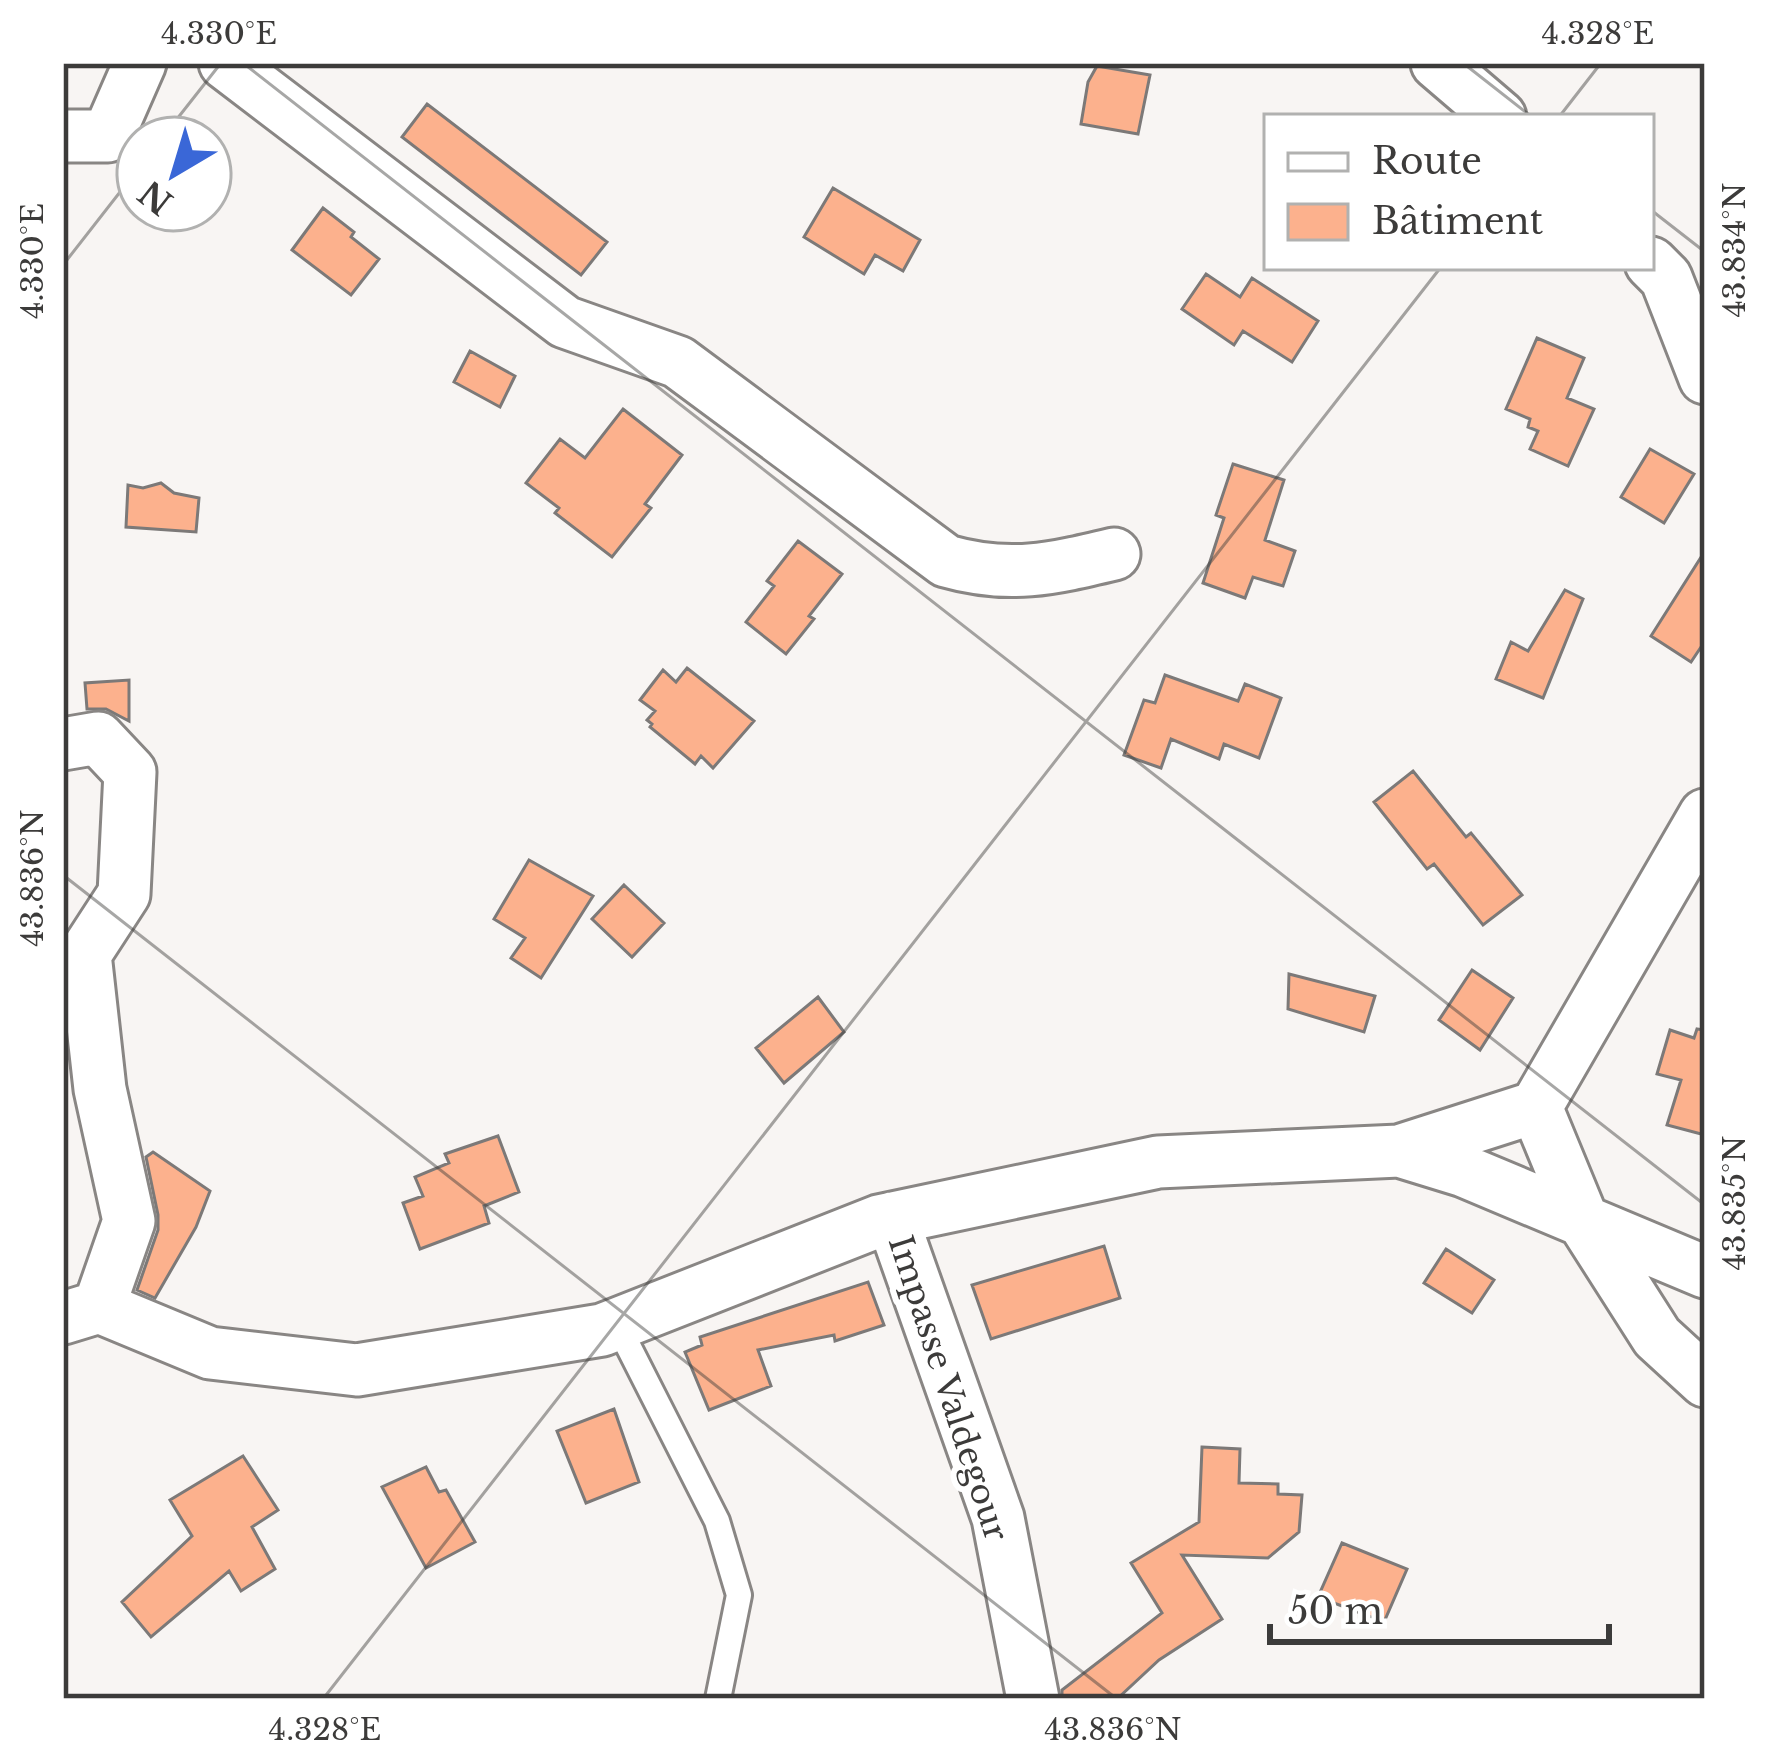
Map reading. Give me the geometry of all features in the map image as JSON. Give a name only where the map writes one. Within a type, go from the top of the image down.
[{"type":"street","points":[[63,136],[108,136],[140,63]]},
{"type":"street","points":[[225,63],[565,322],[678,362],[946,561],[985,572],[1050,569],[1114,554]]},
{"type":"street","points":[[1437,63],[1496,114]]},
{"type":"street","points":[[1654,266],[1666,278],[1705,378]]},
{"type":"street","points":[[63,744],[98,738],[130,772],[124,894],[85,954],[100,1089],[129,1221],[81,1312],[210,1353],[357,1370],[602,1330],[892,1218],[1158,1162],[1400,1150],[1536,1107],[1705,815]]},
{"type":"street","points":[[1536,1107],[1583,1221],[1658,1337],[1705,1381]]},
{"type":"street","points":[[1400,1150],[1464,1171],[1705,1272]]},
{"type":"street","name":"Impasse Valdegour","points":[[892,1218],[998,1518],[1033,1699]]},
{"type":"lane","points":[[617,1324],[717,1521],[740,1595],[718,1699]]},
{"type":"building","points":[[1097,66],[1150,75],[1138,134],[1081,124],[1088,82]]},
{"type":"building","points":[[427,104],[607,242],[581,275],[402,137]]},
{"type":"building","points":[[833,188],[920,240],[903,271],[875,255],[864,274],[804,237]]},
{"type":"building","points":[[323,208],[379,259],[351,295],[292,250]]},
{"type":"building","points":[[1206,274],[1240,297],[1252,278],[1318,321],[1292,362],[1243,331],[1234,345],[1182,309]]},
{"type":"building","points":[[1537,338],[1584,358],[1567,398],[1594,409],[1568,466],[1530,449],[1538,431],[1528,427],[1530,419],[1506,409]]},
{"type":"building","points":[[470,351],[515,376],[500,407],[454,382]]},
{"type":"building","points":[[623,409],[682,455],[645,504],[651,508],[612,557],[555,513],[559,508],[526,483],[560,439],[585,458]]},
{"type":"building","points":[[1650,449],[1694,474],[1664,523],[1621,497]]},
{"type":"building","points":[[1233,464],[1284,480],[1265,540],[1295,551],[1283,586],[1253,577],[1245,598],[1203,583],[1224,518],[1216,515]]},
{"type":"building","points":[[161,483],[174,493],[199,498],[196,532],[126,527],[128,485],[143,488]]},
{"type":"building","points":[[798,541],[842,574],[786,654],[746,622],[774,586],[767,581]]},
{"type":"building","points":[[1705,551],[1705,641],[1691,662],[1651,636]]},
{"type":"building","points":[[1565,590],[1583,599],[1543,698],[1496,679],[1511,642],[1528,651]]},
{"type":"building","points":[[687,668],[754,721],[713,768],[701,756],[695,764],[650,727],[647,720],[655,711],[640,700],[663,670],[676,682]]},
{"type":"building","points":[[1165,675],[1238,701],[1245,684],[1281,698],[1259,758],[1224,744],[1219,759],[1171,739],[1161,768],[1124,755],[1144,700],[1155,703]]},
{"type":"building","points":[[129,680],[129,721],[106,709],[87,709],[85,683]]},
{"type":"building","points":[[1413,771],[1466,837],[1471,833],[1522,895],[1483,925],[1434,864],[1427,869],[1374,802]]},
{"type":"building","points":[[529,860],[593,896],[541,978],[511,958],[525,938],[494,919]]},
{"type":"building","points":[[624,885],[664,923],[632,957],[592,919]]},
{"type":"building","points":[[1472,970],[1513,998],[1480,1050],[1439,1020]]},
{"type":"building","points":[[1289,974],[1375,996],[1364,1032],[1288,1009]]},
{"type":"building","points":[[818,997],[844,1032],[784,1083],[756,1048]]},
{"type":"building","points":[[1697,1029],[1705,1030],[1705,1135],[1667,1125],[1681,1080],[1657,1074],[1670,1030],[1694,1038]]},
{"type":"building","points":[[498,1136],[519,1192],[484,1206],[489,1223],[420,1249],[403,1203],[423,1196],[415,1177],[449,1163],[445,1154]]},
{"type":"building","points":[[153,1152],[210,1191],[196,1227],[155,1298],[137,1290],[158,1230],[146,1157]]},
{"type":"building","points":[[1104,1246],[1120,1298],[991,1339],[972,1285]]},
{"type":"building","points":[[1446,1249],[1494,1280],[1472,1313],[1424,1283]]},
{"type":"building","points":[[868,1282],[884,1325],[835,1341],[834,1335],[758,1350],[771,1386],[709,1410],[685,1352],[702,1345],[700,1337]]},
{"type":"building","points":[[614,1409],[639,1482],[586,1503],[557,1431]]},
{"type":"building","points":[[1202,1447],[1240,1449],[1239,1483],[1278,1484],[1278,1494],[1302,1495],[1299,1532],[1268,1558],[1182,1555],[1222,1619],[1159,1660],[1117,1699],[1062,1699],[1062,1690],[1162,1613],[1131,1563],[1199,1522]]},
{"type":"building","points":[[243,1456],[278,1510],[252,1527],[275,1569],[241,1591],[229,1571],[151,1637],[122,1602],[192,1536],[170,1500]]},
{"type":"building","points":[[426,1467],[439,1492],[446,1490],[475,1542],[426,1568],[382,1487]]},
{"type":"building","points":[[1342,1543],[1407,1569],[1384,1622],[1318,1597]]}]
